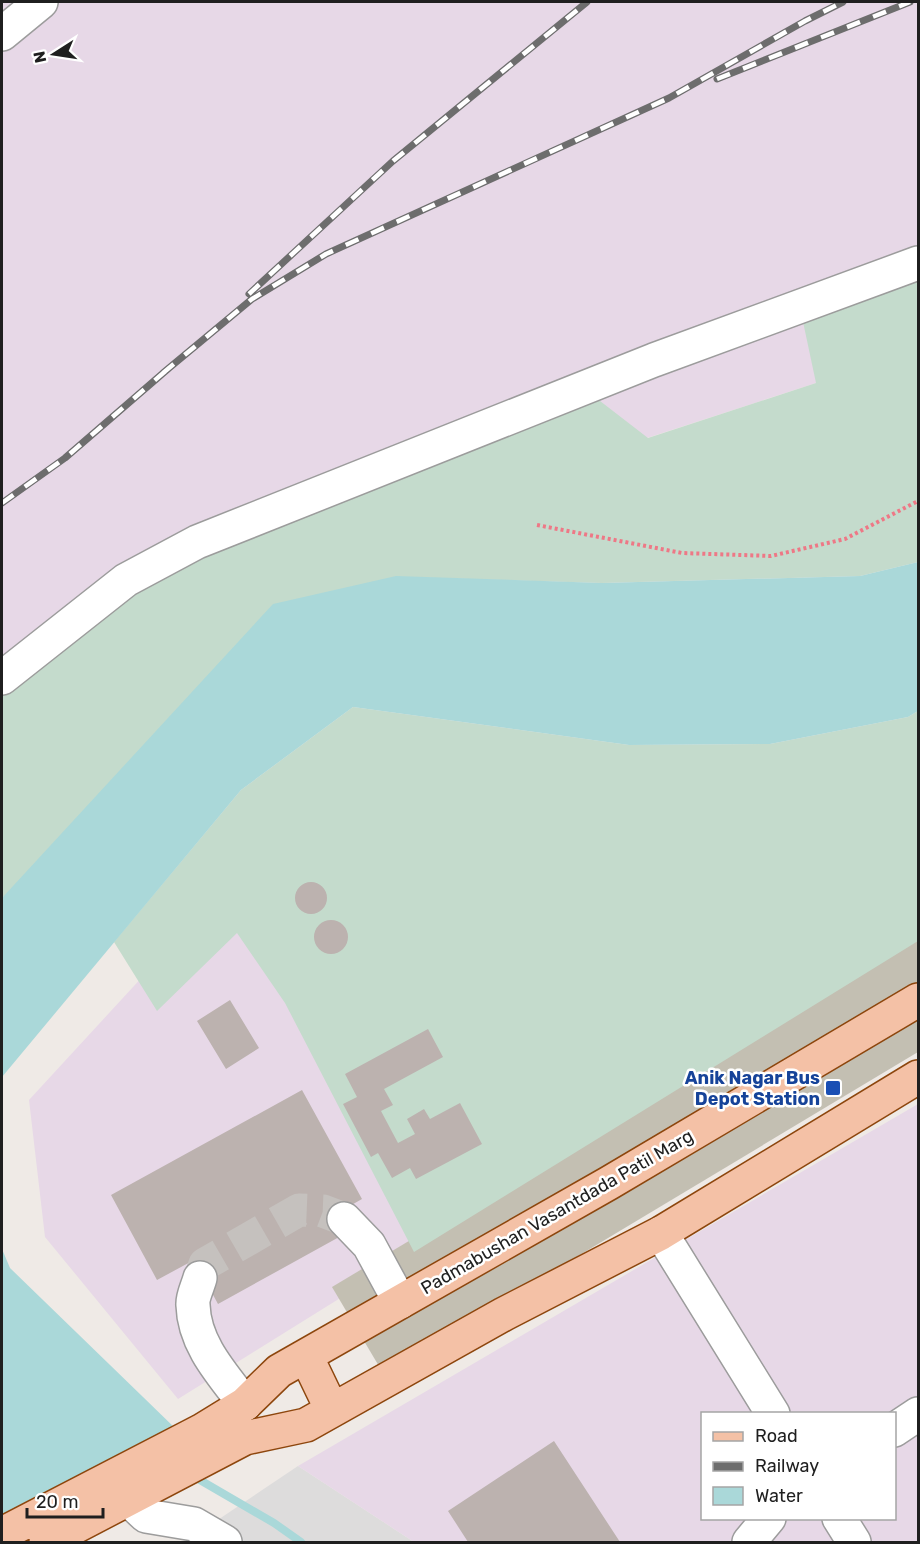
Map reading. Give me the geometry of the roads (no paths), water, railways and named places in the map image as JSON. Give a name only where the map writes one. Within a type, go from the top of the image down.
[{"type":"main road","name":"Padmabushan Vasantdada Patil Marg","points":[[207,1443],[279,1371],[619,1177],[918,1000]]},
{"type":"main road","points":[[3,1533],[58,1526],[141,1482],[207,1443],[245,1438],[306,1425],[504,1314],[661,1233],[918,1077]]},
{"type":"main road","points":[[306,1356],[332,1410]]},
{"type":"street","points":[[2,34],[41,2]]},
{"type":"street","points":[[2,678],[126,580],[197,542],[654,360],[918,263]]},
{"type":"street","points":[[344,1220],[369,1245],[400,1302]]},
{"type":"street","points":[[661,1233],[772,1412]]},
{"type":"street","points":[[200,1278],[192,1304],[198,1329],[208,1355],[245,1404]]},
{"type":"street","points":[[896,1429],[918,1414]]},
{"type":"street","points":[[141,1482],[146,1516],[194,1524],[225,1542]]},
{"type":"street","points":[[749,1542],[767,1520]]},
{"type":"street","points":[[840,1520],[854,1542]]},
{"type":"water","points":[[918,562],[918,711],[908,717],[770,744],[629,745],[353,707],[241,790],[2,1077],[2,898],[273,604],[396,576],[602,583],[860,576]]},
{"type":"water","points":[[2,1249],[10,1268],[176,1429],[59,1542],[25,1542],[14,1514],[2,1517]]},
{"type":"waterway","points":[[193,1476],[274,1523],[301,1542]]},
{"type":"tunnel","points":[[200,1278],[205,1264],[299,1210],[323,1211],[344,1219]]},
{"type":"railway","points":[[249,294],[393,161],[587,2]]},
{"type":"railway","points":[[163,373],[252,299],[326,254],[669,98],[843,2]]},
{"type":"railway","points":[[717,79],[910,2]]},
{"type":"railway","points":[[2,503],[65,458],[169,368]]},
{"type":"place","name":"Anik Nagar Bus Depot Station","points":[[833,1088]]}]
